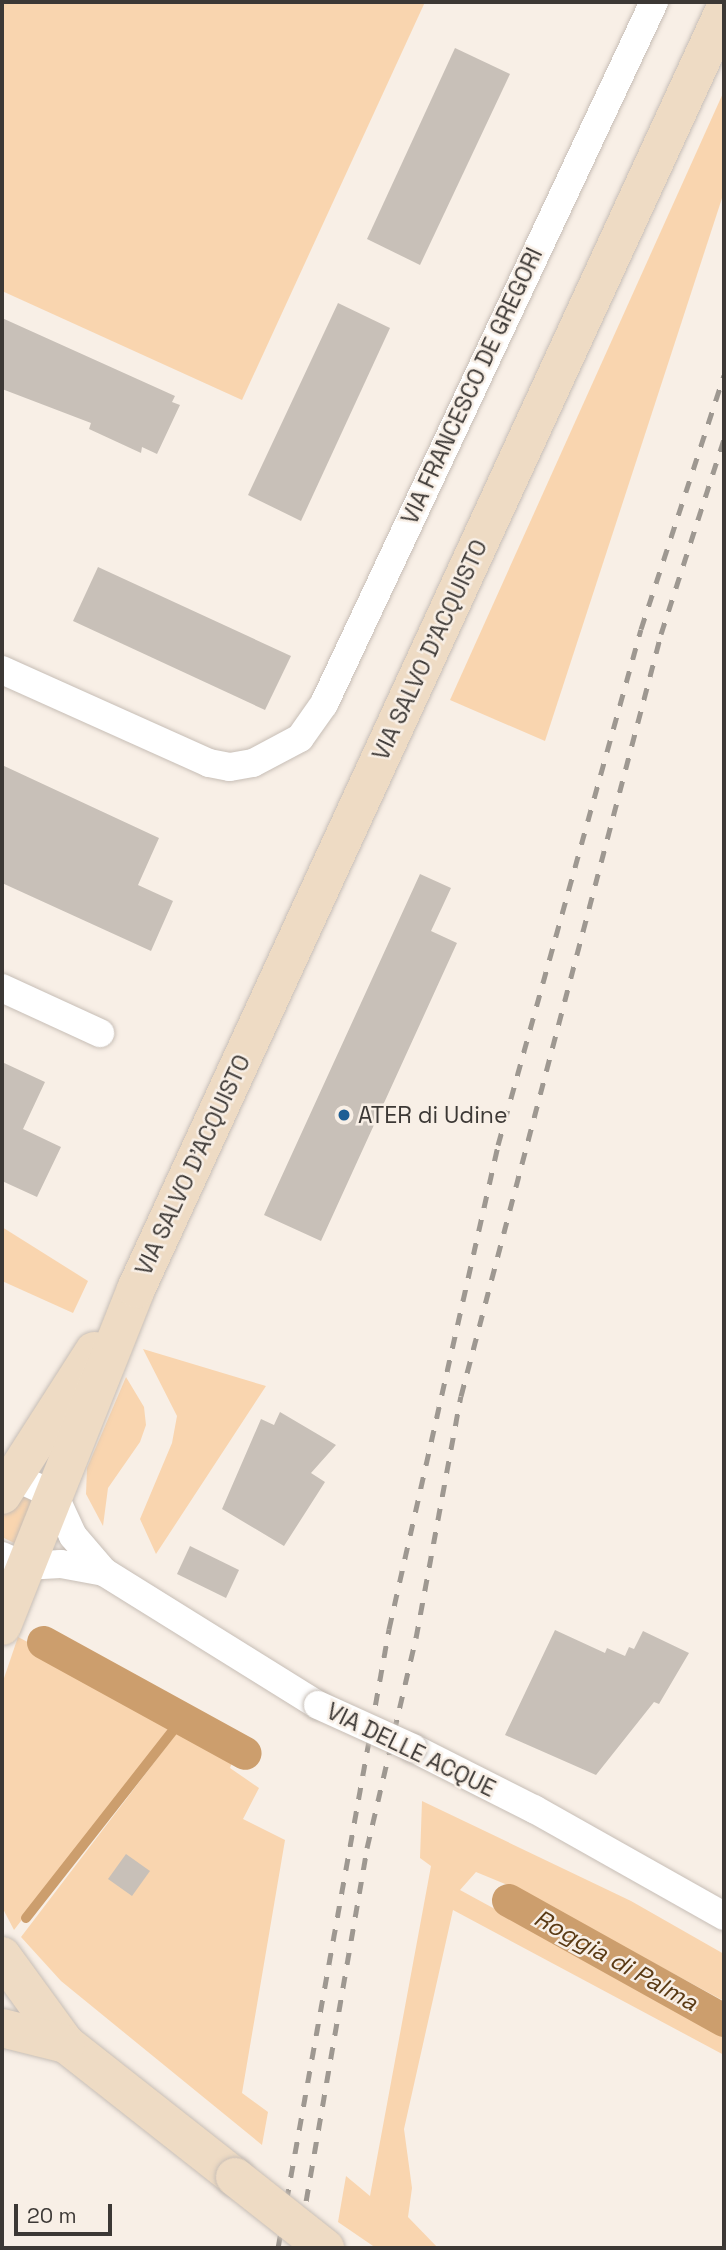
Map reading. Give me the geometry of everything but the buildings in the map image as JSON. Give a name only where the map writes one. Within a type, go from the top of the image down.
[{"type":"street","name":"VIA FRANCESCO DE GREGORI","points":[[2,670],[209,763],[230,767],[272,755],[300,738],[324,704],[654,2]]},
{"type":"street","name":"VIA SALVO D'ACQUISTO","points":[[2,1626],[13,1561],[54,1495],[136,1289],[724,11]]},
{"type":"street","points":[[2,988],[100,1032]]},
{"type":"street","name":"VIA SALVO D'ACQUISTO","points":[[54,1495],[5,1482],[136,1289]]},
{"type":"street","name":"VIA DELLE ACQUE","points":[[54,1495],[74,1536],[104,1572],[318,1705],[413,1748],[534,1809],[724,1916]]},
{"type":"street","name":"VIA DELLE ACQUE","points":[[13,1561],[61,1564],[104,1572]]},
{"type":"street","points":[[2,1956],[66,2044],[325,2248]]},
{"type":"street","points":[[2,2028],[66,2044]]},
{"type":"shaded area","points":[[2,2],[425,2],[242,400],[2,291]]},
{"type":"shaded area","points":[[724,91],[724,192],[545,741],[450,700]]},
{"type":"shaded area","points":[[2,1227],[88,1281],[73,1313],[2,1281]]},
{"type":"shaded area","points":[[143,1349],[266,1386],[156,1554],[140,1519],[172,1443],[177,1416]]},
{"type":"shaded area","points":[[126,1377],[144,1407],[146,1425],[140,1442],[108,1488],[103,1526],[86,1494],[87,1468]]},
{"type":"shaded area","points":[[15,1491],[38,1502],[18,1545],[2,1537],[2,1517]]},
{"type":"shaded area","points":[[18,1637],[176,1719],[14,1930],[2,1907],[2,1684]]},
{"type":"shaded area","points":[[182,1726],[234,1757],[230,1768],[259,1788],[243,1819],[285,1840],[242,2093],[268,2112],[262,2145],[61,1981],[21,1937]]},
{"type":"shaded area","points":[[422,1801],[631,1901],[724,1954],[724,2001],[515,1888],[476,1872],[460,1890],[724,2034],[724,2055],[453,1910],[404,2129],[412,2188],[408,2217],[438,2248],[376,2248],[338,2222],[346,2176],[370,2196],[431,1866],[420,1858]]},
{"type":"waterway","name":"Roggia di Palma","points":[[43,1642],[245,1753]]},
{"type":"waterway","points":[[26,1918],[182,1719]]},
{"type":"waterway","name":"Roggia di Palma","points":[[508,1900],[724,2020]]},
{"type":"railway","points":[[278,2248],[389,1629],[498,1145],[641,629],[724,375]]},
{"type":"railway","points":[[298,2248],[367,1848],[416,1638],[461,1396],[661,634],[724,439]]},
{"type":"place","name":"ATER di Udine","points":[[344,1115]]}]
